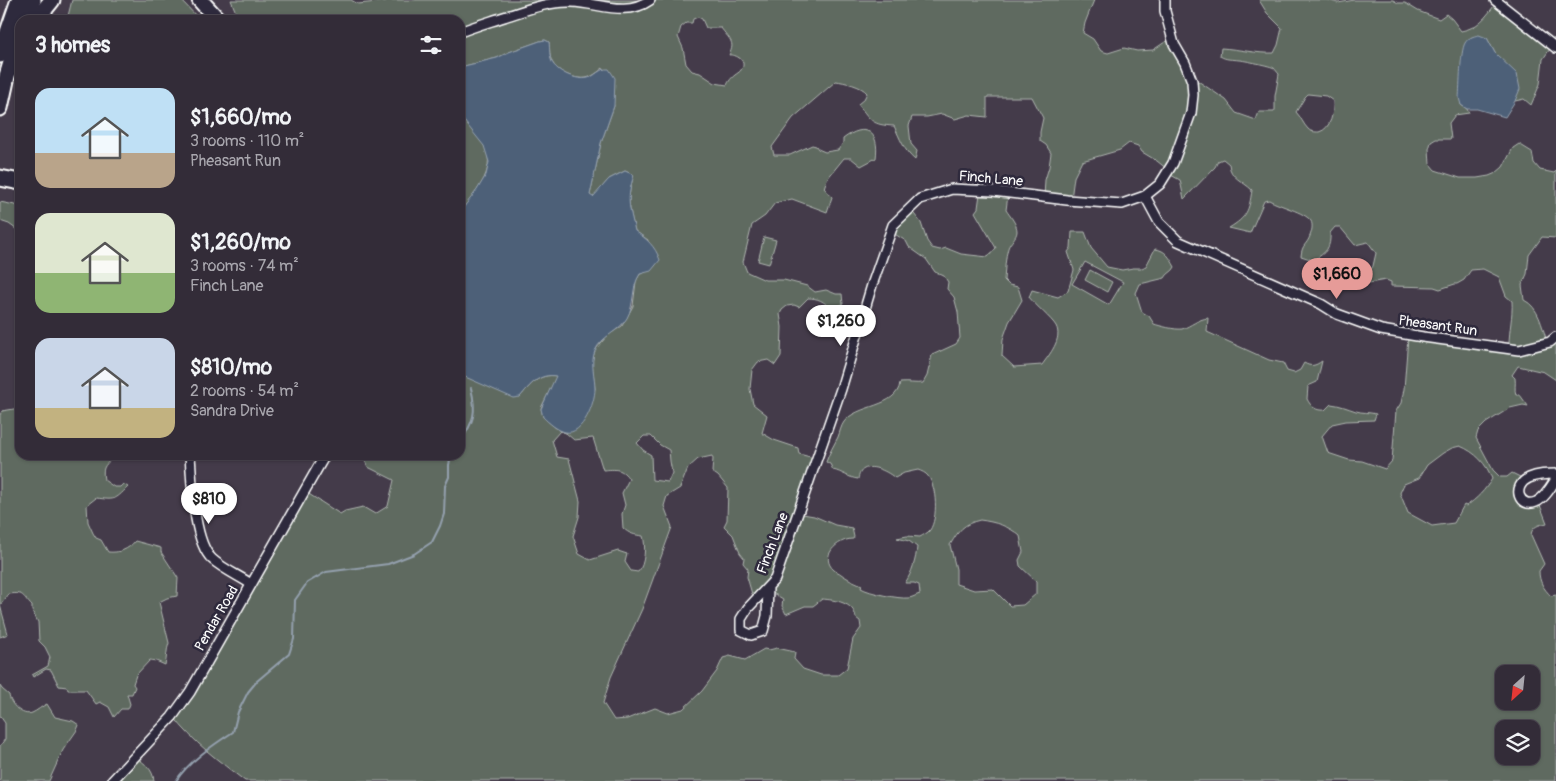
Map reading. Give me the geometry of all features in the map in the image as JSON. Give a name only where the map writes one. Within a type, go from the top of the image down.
[{"type":"highway","points":[[15,15],[19,0]]},
{"type":"highway","points":[[27,15],[33,0]]},
{"type":"highway","points":[[40,15],[52,0]]},
{"type":"highway","points":[[200,0],[214,15]]},
{"type":"highway","points":[[214,0],[226,15]]},
{"type":"highway","points":[[0,108],[5,59],[15,17]]},
{"type":"highway","points":[[5,59],[15,42]]},
{"type":"highway","points":[[5,59],[15,51]]},
{"type":"highway","points":[[0,171],[15,173]]},
{"type":"highway","points":[[0,178],[15,181]]},
{"type":"street","points":[[465,30],[527,9],[548,4],[572,2],[620,9],[635,8],[650,0]]},
{"type":"street","name":"Finch Lane","points":[[768,587],[768,616],[763,631],[751,635],[741,630],[741,619],[748,608],[775,579],[841,389],[872,284],[894,225],[920,199],[952,189],[993,191],[1067,200],[1122,204],[1145,196],[1160,184],[1174,163],[1191,113],[1192,104],[1192,81],[1185,63],[1174,44],[1165,12],[1165,0]]},
{"type":"street","points":[[1495,0],[1556,48]]},
{"type":"street","name":"Pheasant Run","points":[[1145,196],[1159,222],[1178,241],[1321,304],[1337,314],[1381,330],[1519,350],[1550,342],[1556,337]]},
{"type":"street","points":[[191,460],[197,524],[205,550],[212,559],[251,584]]},
{"type":"street","name":"Pendar Road","points":[[112,781],[180,708],[322,460]]},
{"type":"street","points":[[1556,474],[1538,475],[1524,480],[1518,489],[1518,495],[1528,503],[1535,503],[1546,493],[1556,479]]},
{"type":"green space","points":[[72,0],[181,0],[195,15],[68,15]]},
{"type":"green space","points":[[231,0],[351,0],[358,4],[386,1],[384,0],[1094,0],[1083,33],[1093,39],[1101,51],[1108,53],[1124,48],[1137,51],[1153,50],[1174,38],[1195,79],[1226,100],[1236,113],[1256,120],[1259,112],[1274,112],[1275,110],[1275,96],[1279,74],[1274,68],[1268,66],[1227,59],[1220,56],[1221,48],[1274,53],[1282,28],[1267,13],[1259,0],[1327,0],[1338,3],[1354,0],[1393,0],[1398,3],[1405,3],[1418,11],[1439,19],[1446,14],[1461,31],[1477,25],[1496,3],[1552,46],[1543,59],[1540,84],[1531,105],[1524,99],[1515,101],[1517,75],[1495,53],[1487,38],[1472,37],[1466,42],[1463,51],[1461,105],[1469,113],[1455,115],[1449,123],[1451,139],[1436,139],[1431,142],[1429,149],[1430,164],[1435,170],[1460,178],[1489,176],[1503,167],[1513,148],[1519,144],[1532,152],[1534,163],[1540,170],[1554,173],[1556,171],[1556,238],[1542,237],[1529,255],[1527,274],[1522,285],[1524,300],[1537,312],[1547,341],[1556,339],[1556,380],[1544,372],[1518,366],[1512,375],[1515,378],[1515,393],[1520,395],[1528,406],[1523,405],[1510,408],[1486,423],[1478,431],[1476,438],[1493,470],[1500,477],[1507,477],[1512,473],[1524,479],[1523,493],[1530,499],[1538,500],[1547,523],[1534,528],[1531,535],[1544,564],[1539,571],[1541,582],[1551,596],[1556,595],[1556,781],[245,781],[198,743],[173,716],[304,491],[340,514],[363,507],[375,514],[388,506],[394,480],[368,467],[364,460],[465,460],[465,377],[520,397],[531,384],[540,378],[557,376],[541,408],[543,417],[557,429],[566,433],[595,389],[592,362],[595,350],[607,336],[622,326],[633,306],[636,281],[640,274],[644,273],[648,240],[635,231],[631,215],[629,197],[634,175],[625,171],[609,179],[593,198],[590,195],[601,143],[614,106],[603,68],[586,78],[567,75],[554,66],[550,55],[549,42],[545,40],[497,58],[465,66],[465,15],[237,15]],"holes":[[[698,17],[702,19],[706,28],[721,28],[732,44],[729,55],[738,57],[742,61],[743,67],[731,78],[727,85],[715,83],[700,73],[692,71],[686,64],[683,48],[678,37],[681,27],[686,23],[692,23],[693,19]],[[836,81],[853,85],[867,93],[858,104],[866,114],[876,123],[894,126],[905,148],[915,160],[917,151],[911,144],[909,126],[912,117],[942,114],[955,119],[969,115],[987,117],[987,97],[1032,97],[1043,118],[1040,141],[1046,145],[1051,153],[1045,180],[1044,197],[1071,199],[1074,177],[1082,161],[1120,150],[1129,143],[1138,146],[1142,152],[1167,169],[1167,173],[1180,180],[1184,199],[1215,167],[1218,161],[1223,159],[1229,164],[1234,176],[1252,190],[1246,213],[1229,228],[1250,233],[1264,201],[1269,200],[1303,215],[1311,221],[1311,232],[1309,239],[1302,249],[1301,256],[1313,260],[1327,250],[1330,243],[1330,233],[1335,227],[1340,227],[1355,245],[1368,242],[1376,253],[1373,266],[1363,284],[1386,280],[1391,282],[1391,286],[1434,287],[1440,289],[1464,280],[1471,270],[1483,269],[1499,277],[1506,296],[1512,301],[1509,345],[1408,337],[1404,389],[1401,403],[1396,411],[1392,461],[1385,469],[1328,453],[1322,436],[1332,424],[1346,421],[1374,420],[1376,414],[1358,412],[1331,404],[1325,410],[1319,410],[1312,406],[1307,399],[1308,386],[1317,382],[1322,361],[1313,365],[1304,363],[1300,370],[1294,373],[1287,371],[1283,363],[1269,360],[1207,332],[1208,318],[1182,329],[1154,324],[1149,316],[1142,312],[1136,293],[1140,284],[1165,278],[1175,267],[1167,255],[1159,250],[1155,249],[1146,266],[1142,268],[1122,270],[1107,267],[1091,248],[1085,232],[1072,232],[1071,248],[1068,252],[1074,270],[1068,291],[1058,297],[1032,290],[1029,297],[1056,326],[1058,331],[1056,341],[1042,365],[1014,367],[1002,356],[1003,339],[1009,322],[1022,300],[1018,287],[1009,285],[1004,280],[1008,248],[1017,231],[1015,223],[1006,210],[1008,195],[980,194],[978,208],[975,212],[996,248],[988,257],[961,254],[946,248],[940,250],[932,248],[927,241],[921,223],[911,210],[893,233],[906,241],[909,247],[926,259],[935,272],[944,276],[948,282],[947,289],[954,297],[958,312],[960,338],[956,344],[932,355],[927,376],[923,383],[900,383],[892,397],[850,416],[843,424],[826,462],[830,464],[833,470],[858,479],[863,470],[872,467],[884,471],[895,478],[904,473],[918,470],[926,474],[931,481],[935,495],[933,525],[927,533],[920,537],[907,536],[897,538],[909,541],[917,547],[913,566],[905,583],[919,585],[920,594],[911,598],[877,594],[861,588],[862,585],[835,571],[828,560],[829,554],[836,545],[853,539],[852,528],[835,525],[814,516],[797,513],[814,458],[799,454],[798,448],[774,440],[762,433],[767,415],[753,404],[750,389],[752,370],[758,362],[768,360],[775,365],[781,356],[782,327],[780,314],[782,310],[787,306],[794,305],[799,307],[808,298],[821,300],[831,309],[843,304],[842,294],[826,290],[815,292],[807,286],[784,280],[765,280],[747,272],[743,262],[752,225],[765,216],[775,203],[792,199],[827,212],[832,197],[824,188],[827,179],[844,158],[851,158],[861,166],[876,158],[876,141],[869,132],[864,130],[843,139],[843,143],[838,150],[825,152],[812,145],[790,155],[774,155],[772,147],[793,118]],[[1308,94],[1326,96],[1333,101],[1333,110],[1329,124],[1319,132],[1308,129],[1296,112]],[[1085,262],[1123,282],[1109,305],[1072,284]],[[560,431],[566,433],[574,440],[593,438],[603,470],[618,470],[629,479],[622,493],[625,505],[622,514],[623,528],[632,534],[643,536],[644,555],[638,572],[631,571],[625,562],[627,554],[618,551],[590,560],[579,554],[573,536],[579,517],[580,501],[569,459],[557,457],[552,440]],[[644,436],[651,436],[660,445],[669,450],[672,473],[668,482],[652,480],[651,455],[637,443]],[[1460,446],[1475,455],[1490,474],[1492,479],[1484,491],[1466,506],[1464,505],[1454,523],[1432,526],[1408,513],[1400,493],[1404,484],[1419,478],[1427,465],[1443,453]],[[712,456],[712,472],[728,488],[727,520],[724,526],[733,535],[744,558],[743,563],[748,569],[747,577],[752,594],[758,596],[771,592],[783,599],[782,606],[786,614],[805,606],[813,606],[822,599],[838,601],[852,608],[856,618],[860,621],[861,628],[853,639],[847,668],[838,675],[821,675],[803,669],[794,659],[795,652],[777,648],[764,649],[745,660],[730,656],[723,658],[717,671],[702,691],[683,709],[668,713],[655,708],[627,719],[614,720],[603,703],[611,677],[642,609],[672,527],[664,506],[667,496],[680,488],[688,468],[698,459]],[[980,520],[996,523],[1020,536],[1023,552],[1019,560],[1020,566],[1036,581],[1036,594],[1023,605],[1010,606],[993,589],[974,590],[956,584],[956,569],[950,545],[965,526]]]},
{"type":"green space","points":[[465,122],[477,135],[485,147],[488,156],[486,173],[477,190],[465,206]]},
{"type":"green space","points":[[0,202],[15,205],[15,228],[0,221]]},
{"type":"green space","points":[[764,237],[776,240],[769,264],[758,261]]},
{"type":"green space","points":[[1090,270],[1112,282],[1107,292],[1085,280]]},
{"type":"green space","points":[[15,409],[15,460],[110,460],[103,471],[104,480],[114,487],[120,487],[123,484],[128,487],[114,498],[96,498],[87,505],[88,522],[96,538],[101,540],[108,552],[123,550],[135,541],[161,548],[161,552],[178,578],[177,596],[159,602],[169,643],[165,665],[150,660],[136,675],[132,694],[127,694],[130,704],[128,709],[121,709],[114,717],[109,707],[100,702],[96,704],[86,690],[68,690],[67,687],[59,686],[51,670],[46,669],[33,677],[32,675],[48,666],[50,657],[45,647],[39,641],[38,622],[32,611],[32,606],[21,594],[9,594],[0,605],[0,415],[2,411]]},
{"type":"green space","points":[[0,605],[8,634],[0,637]]},
{"type":"green space","points":[[0,686],[9,695],[14,706],[24,713],[32,713],[47,704],[55,717],[73,721],[79,725],[63,750],[49,781],[0,781],[0,746],[5,739],[5,723],[0,716]]},
{"type":"green space","points":[[136,757],[150,770],[154,781],[113,781]]},
{"type":"water","points":[[1479,35],[1487,38],[1495,53],[1517,74],[1520,89],[1505,117],[1477,109],[1467,109],[1461,105],[1459,98],[1463,47],[1469,39]]},
{"type":"water","points":[[545,40],[549,42],[552,62],[558,69],[573,77],[584,79],[609,69],[615,78],[614,106],[601,143],[590,195],[593,197],[609,179],[625,171],[634,175],[629,203],[635,231],[650,243],[660,260],[651,271],[640,274],[635,284],[627,318],[624,323],[601,341],[595,351],[593,360],[595,389],[593,402],[582,424],[571,432],[559,430],[543,417],[541,409],[556,376],[540,378],[531,384],[520,397],[513,398],[465,377],[465,206],[486,175],[489,162],[484,146],[465,122],[465,66],[497,58]]},
{"type":"waterway","points":[[465,434],[473,417],[474,410],[471,388]]},
{"type":"waterway","points":[[176,781],[209,748],[233,732],[238,712],[248,692],[257,681],[289,654],[294,639],[295,600],[307,583],[326,572],[388,564],[414,554],[432,542],[444,514],[445,486],[449,477],[450,460]]}]
